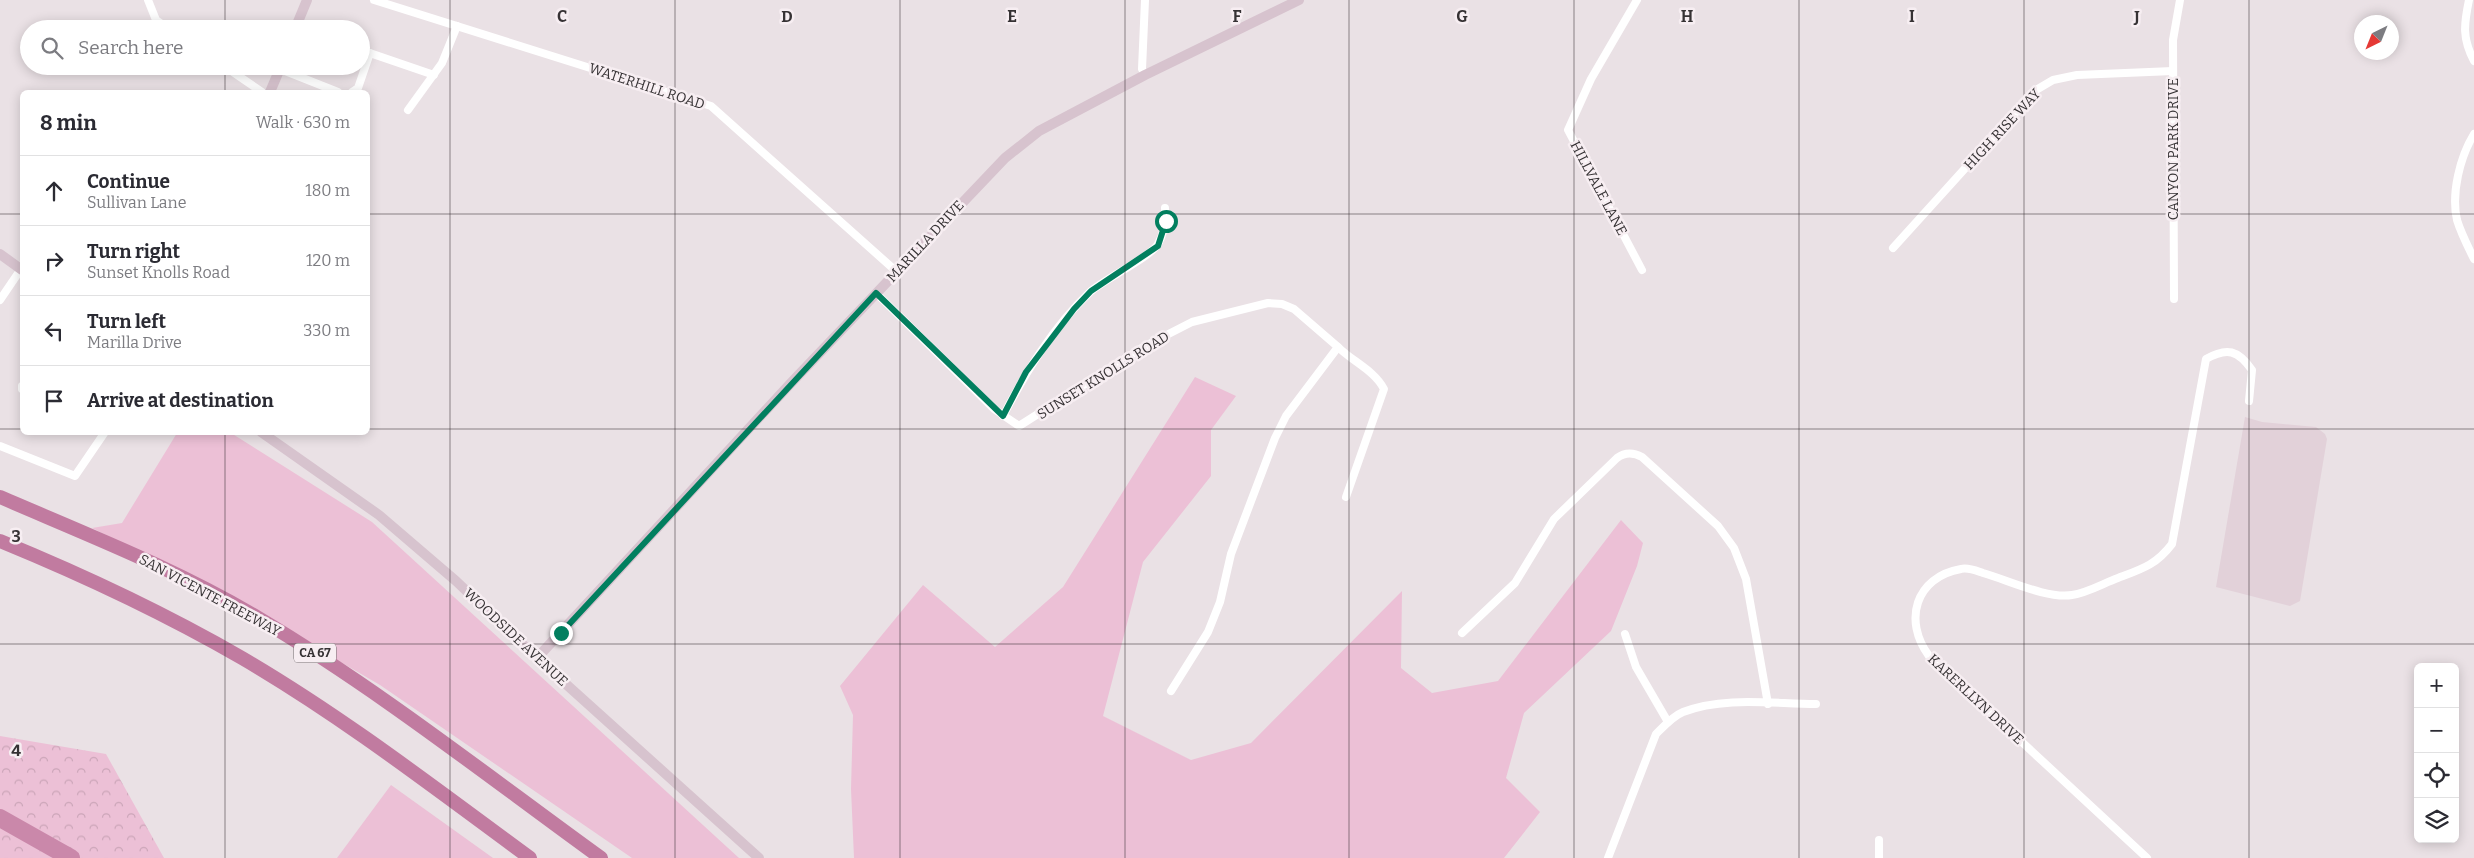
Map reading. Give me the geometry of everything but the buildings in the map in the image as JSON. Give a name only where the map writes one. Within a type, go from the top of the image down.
[{"type":"highway","name":"SAN VICENTE FREEWAY","points":[[0,497],[147,560],[259,618],[344,671],[601,858]]},
{"type":"highway","points":[[0,541],[119,592],[242,658],[333,715],[530,858]]},
{"type":"street","points":[[148,0],[156,20]]},
{"type":"street","points":[[299,20],[307,0]]},
{"type":"street","name":"WATERHILL ROAD","points":[[374,0],[711,106],[897,272]]},
{"type":"street","points":[[1145,0],[1142,69],[1145,76]]},
{"type":"street","name":"MARILLA DRIVE","points":[[537,658],[791,383],[957,207],[1022,144],[1039,131],[1299,0]]},
{"type":"street","name":"HILLVALE LANE","points":[[1637,0],[1591,79],[1568,130],[1642,270]]},
{"type":"street","name":"CANYON PARK DRIVE","points":[[2174,299],[2173,71],[2174,28],[2180,0]]},
{"type":"street","points":[[2469,0],[2463,24],[2474,61]]},
{"type":"street","points":[[408,110],[442,63],[457,26]]},
{"type":"street","points":[[370,54],[434,75]]},
{"type":"street","name":"HIGH RISE WAY","points":[[1892,248],[2036,90],[2053,80],[2077,75],[2173,71]]},
{"type":"street","points":[[237,75],[259,90]]},
{"type":"street","points":[[271,90],[278,75]]},
{"type":"street","points":[[298,75],[333,90]]},
{"type":"street","points":[[355,90],[358,88],[363,75]]},
{"type":"street","points":[[2474,134],[2461,166],[2456,206],[2457,220],[2474,259]]},
{"type":"street","points":[[1003,416],[1026,372],[1074,309],[1091,291],[1158,246],[1166,221],[1165,208]]},
{"type":"street","points":[[0,254],[20,268]]},
{"type":"street","points":[[0,300],[20,272]]},
{"type":"street","name":"SUNSET KNOLLS ROAD","points":[[876,293],[1003,416],[1019,426],[1145,346],[1192,322],[1268,303],[1282,304],[1294,310],[1338,347]]},
{"type":"street","points":[[1171,691],[1208,632],[1220,602],[1230,554],[1274,438],[1286,416],[1338,347],[1378,378],[1384,389],[1346,497]]},
{"type":"street","name":"KARERLLYN DRIVE","points":[[2147,858],[1929,656],[1920,643],[1915,627],[1916,610],[1922,594],[1930,584],[1942,575],[1963,568],[2056,595],[2073,595],[2149,566],[2161,558],[2172,544],[2206,359],[2218,352],[2232,352],[2244,359],[2252,370],[2249,401]]},
{"type":"street","points":[[0,446],[75,476],[102,435]]},
{"type":"street","name":"WOODSIDE AVENUE","points":[[264,435],[379,515],[456,581],[537,658],[759,858]]},
{"type":"street","points":[[1462,633],[1515,583],[1554,519],[1617,458],[1624,454],[1633,453],[1642,457],[1718,526],[1734,548],[1746,579],[1768,704]]},
{"type":"street","points":[[1625,634],[1636,667],[1668,722]]},
{"type":"street","points":[[1608,858],[1656,734],[1668,722],[1682,712],[1721,703],[1816,704]]},
{"type":"street","points":[[1879,840],[1879,858]]},
{"type":"shaded area","points":[[2245,417],[2262,422],[2316,427],[2325,434],[2327,439],[2300,601],[2290,606],[2216,587]]},
{"type":"green space","points":[[1195,377],[1236,396],[1211,430],[1211,476],[1143,562],[1103,716],[1191,760],[1251,743],[1402,591],[1401,668],[1432,693],[1498,681],[1621,520],[1643,543],[1637,566],[1611,631],[1524,713],[1506,778],[1540,812],[1504,858],[854,858],[851,789],[853,715],[840,686],[923,585],[995,647],[1063,587]]},
{"type":"green space","points":[[176,435],[234,435],[372,522],[739,858],[632,858],[380,685],[236,601],[92,528],[122,523]]},
{"type":"green space","points":[[0,736],[106,754],[164,858],[0,858]]},
{"type":"green space","points":[[391,785],[493,858],[337,858]]},
{"type":"waterway","points":[[0,818],[71,858]]},
{"type":"route","points":[[561,633],[876,293],[1003,416],[1026,372],[1074,309],[1091,291],[1158,246],[1166,221]]}]
